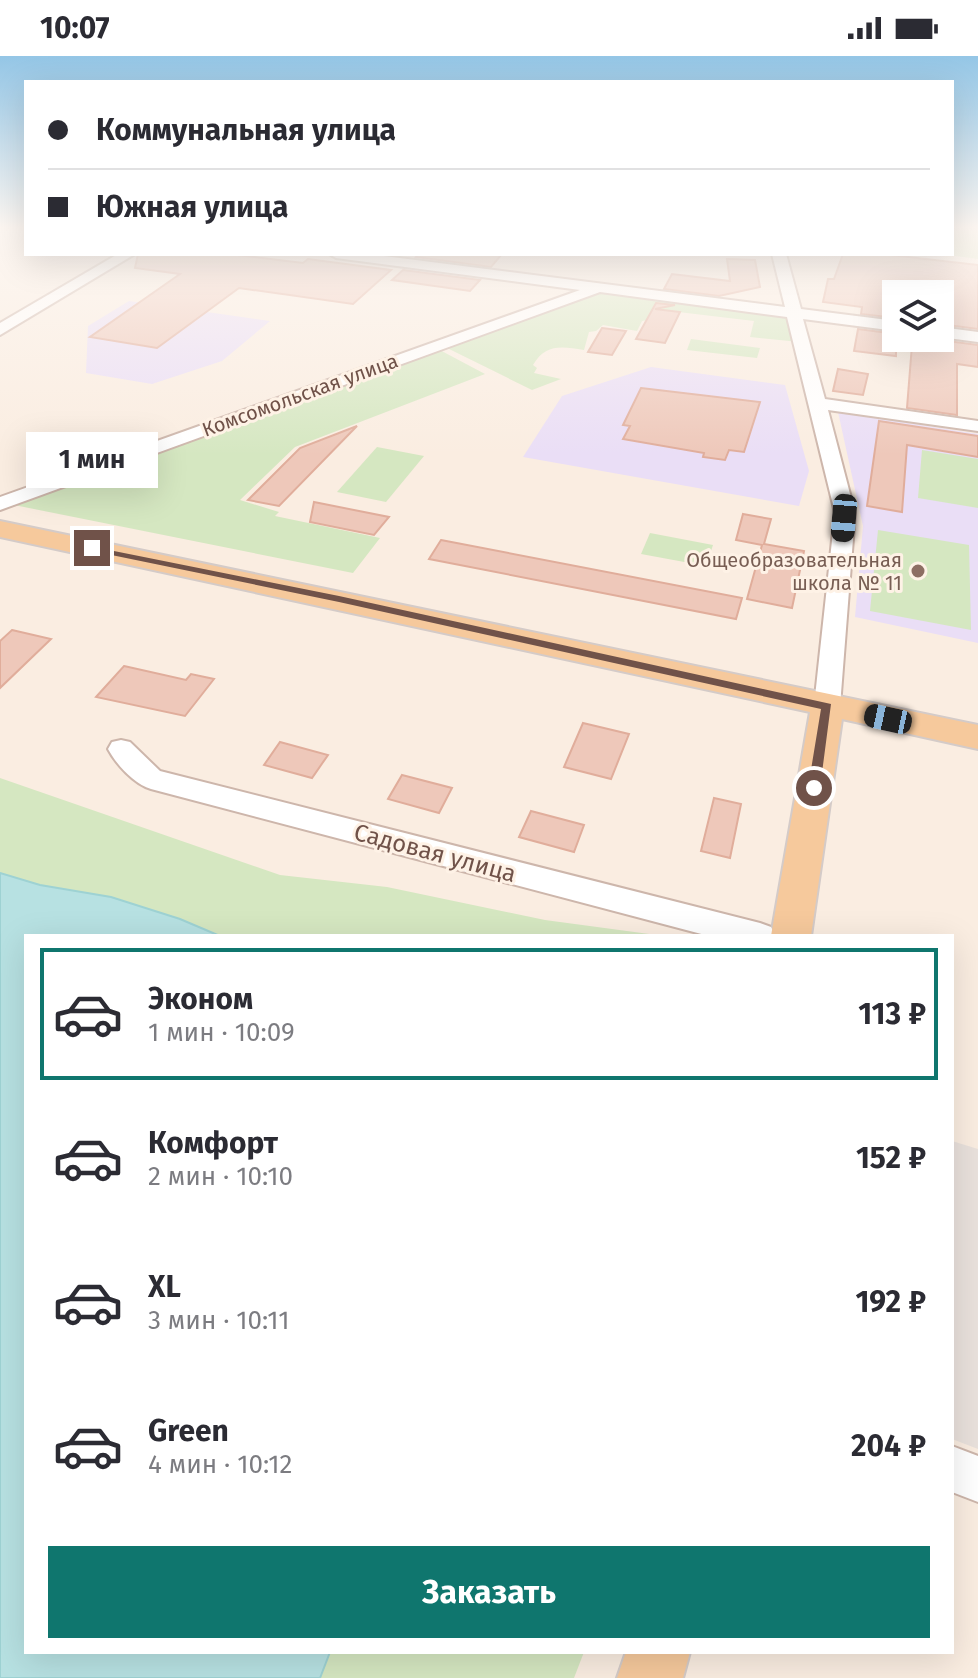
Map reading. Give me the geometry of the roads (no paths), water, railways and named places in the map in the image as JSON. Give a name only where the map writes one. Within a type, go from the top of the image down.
[{"type":"main road","points":[[0,529],[978,737]]},
{"type":"main road","points":[[791,934],[827,706]]},
{"type":"main road","points":[[650,1678],[657,1654]]},
{"type":"street","points":[[0,330],[44,304]]},
{"type":"street","name":"Комсомольская улица","points":[[0,504],[555,304]]},
{"type":"street","name":"Комсомольская улица","points":[[724,304],[882,324]]},
{"type":"street","points":[[791,304],[804,345],[845,513],[827,706]]},
{"type":"street","points":[[954,334],[978,337]]},
{"type":"street","points":[[825,404],[978,426]]},
{"type":"street","name":"Садовая улица","points":[[121,749],[151,779],[752,934]]},
{"type":"street","points":[[954,1470],[978,1479]]},
{"type":"water","points":[[0,873],[40,885],[111,897],[215,934],[24,934],[24,1654],[329,1654],[320,1678],[0,1678]]},
{"type":"place","name":"Общеобразовательная школа № 11","points":[[918,571]]}]
